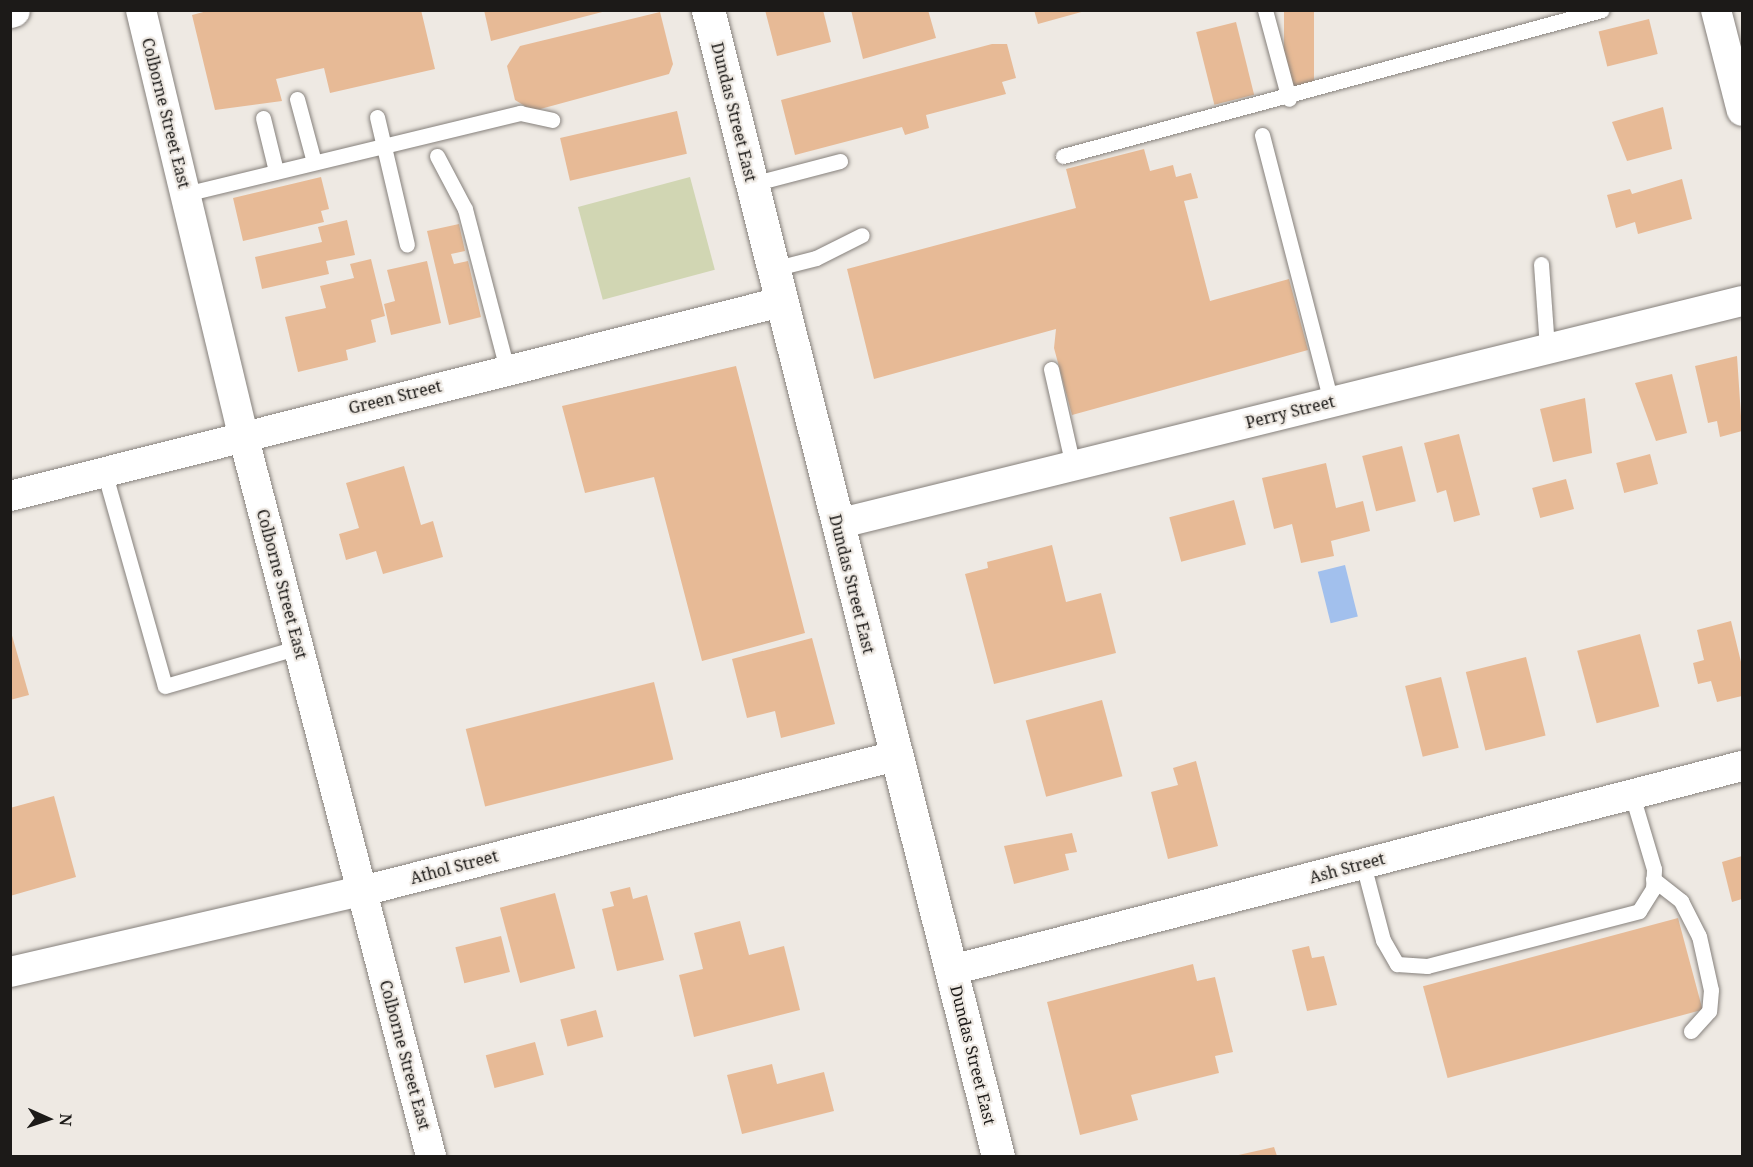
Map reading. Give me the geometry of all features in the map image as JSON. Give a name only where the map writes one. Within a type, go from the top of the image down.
[{"type":"main road","name":"Dundas Street East","points":[[708,10],[998,1156]]},
{"type":"main road","points":[[718,48],[719,10]]},
{"type":"street","name":"Colborne Street East","points":[[141,10],[243,435],[431,1156]]},
{"type":"street","points":[[1716,10],[1743,111]]},
{"type":"street","name":"Perry Street","points":[[837,524],[1743,300]]},
{"type":"street","name":"Green Street","points":[[10,496],[243,435],[781,302]]},
{"type":"street","name":"Athol Street","points":[[10,972],[362,891],[896,756]]},
{"type":"street","name":"Ash Street","points":[[952,970],[1743,766]]},
{"type":"lane","points":[[1266,10],[1289,99]]},
{"type":"lane","points":[[1063,156],[1289,99],[1602,10]]},
{"type":"lane","points":[[297,99],[314,162]]},
{"type":"lane","points":[[185,194],[520,113],[552,120]]},
{"type":"lane","points":[[377,117],[407,245]]},
{"type":"lane","points":[[263,118],[276,171]]},
{"type":"lane","points":[[1262,135],[1331,402]]},
{"type":"lane","points":[[437,156],[465,209],[507,369]]},
{"type":"lane","points":[[752,184],[840,160]]},
{"type":"lane","points":[[773,269],[816,258],[862,235]]},
{"type":"lane","points":[[1541,264],[1547,347]]},
{"type":"lane","points":[[1051,369],[1073,465]]},
{"type":"lane","points":[[104,471],[165,686],[299,647]]},
{"type":"lane","points":[[1632,795],[1653,879],[1681,902],[1699,936],[1711,990],[1709,1011],[1691,1031]]},
{"type":"lane","points":[[1363,864],[1383,940],[1397,964],[1427,966],[1639,911],[1653,879]]},
{"type":"green space","points":[[690,177],[715,270],[603,300],[578,207]]},
{"type":"water","points":[[1345,565],[1358,616],[1331,623],[1318,572]]},
{"type":"building","points":[[211,10],[421,10],[435,69],[330,93],[324,68],[276,79],[282,101],[215,110],[192,15]]},
{"type":"building","points":[[484,10],[606,10],[606,11],[491,41]]},
{"type":"building","points":[[765,10],[823,10],[831,42],[777,56]]},
{"type":"building","points":[[851,10],[928,10],[936,38],[863,59]]},
{"type":"building","points":[[1034,10],[1084,10],[1085,11],[1038,24]]},
{"type":"building","points":[[1284,10],[1314,10],[1314,91],[1284,91]]},
{"type":"building","points":[[660,12],[673,64],[669,74],[533,111],[515,100],[507,66],[520,46]]},
{"type":"building","points":[[1649,19],[1658,54],[1607,67],[1599,32]]},
{"type":"building","points":[[1236,22],[1254,95],[1214,105],[1196,32]]},
{"type":"building","points":[[992,44],[1007,44],[1016,78],[1002,82],[1006,94],[926,115],[929,128],[905,135],[902,127],[795,155],[781,100]]},
{"type":"building","points":[[1663,107],[1672,149],[1627,161],[1612,122]]},
{"type":"building","points":[[677,111],[687,154],[570,181],[560,138]]},
{"type":"building","points":[[1144,149],[1150,171],[1173,165],[1176,177],[1191,173],[1198,198],[1184,201],[1210,301],[1289,279],[1308,350],[1072,415],[1054,348],[1056,329],[874,379],[847,269],[1076,208],[1066,169]]},
{"type":"building","points":[[321,177],[329,209],[321,211],[324,222],[243,241],[233,198]]},
{"type":"building","points":[[1682,179],[1692,219],[1638,234],[1635,222],[1616,228],[1607,195],[1630,189],[1632,194]]},
{"type":"building","points":[[347,220],[355,255],[326,261],[329,274],[262,289],[255,257],[322,242],[318,227]]},
{"type":"building","points":[[459,224],[465,251],[451,254],[454,264],[468,261],[481,317],[449,325],[427,231]]},
{"type":"building","points":[[371,259],[385,316],[371,320],[376,342],[346,350],[348,360],[298,372],[285,317],[326,308],[320,286],[354,278],[350,264]]},
{"type":"building","points":[[427,261],[441,323],[391,335],[384,304],[395,301],[387,270]]},
{"type":"building","points":[[1737,356],[1742,431],[1720,437],[1717,421],[1708,423],[1695,366]]},
{"type":"building","points":[[736,366],[805,633],[702,661],[654,477],[585,493],[562,406]]},
{"type":"building","points":[[1672,374],[1687,433],[1656,441],[1635,383]]},
{"type":"building","points":[[1585,398],[1592,453],[1553,462],[1540,409]]},
{"type":"building","points":[[1459,434],[1480,515],[1454,522],[1446,490],[1437,493],[1424,443]]},
{"type":"building","points":[[1402,446],[1416,501],[1376,511],[1362,456]]},
{"type":"building","points":[[1650,454],[1658,484],[1624,493],[1616,463]]},
{"type":"building","points":[[1326,463],[1336,508],[1363,501],[1370,531],[1331,541],[1334,556],[1301,563],[1292,524],[1274,529],[1262,478]]},
{"type":"building","points":[[404,466],[421,525],[433,521],[443,557],[383,574],[376,551],[346,560],[339,534],[359,528],[346,483]]},
{"type":"building","points":[[1566,479],[1574,509],[1540,518],[1532,488]]},
{"type":"building","points":[[1234,500],[1246,544],[1181,562],[1169,517]]},
{"type":"building","points":[[1052,545],[1066,602],[1101,593],[1116,653],[994,684],[965,574],[988,568],[987,562]]},
{"type":"building","points":[[1731,621],[1742,666],[1742,696],[1717,702],[1711,681],[1698,684],[1693,663],[1704,660],[1697,630]]},
{"type":"building","points":[[10,633],[29,695],[10,700]]},
{"type":"building","points":[[1640,634],[1659,706],[1597,723],[1577,651]]},
{"type":"building","points":[[812,638],[835,724],[781,738],[775,711],[747,718],[732,659]]},
{"type":"building","points":[[1526,657],[1546,736],[1485,751],[1466,672]]},
{"type":"building","points":[[1441,677],[1459,748],[1423,757],[1405,686]]},
{"type":"building","points":[[654,682],[673,760],[485,807],[466,729]]},
{"type":"building","points":[[1102,700],[1122,776],[1046,797],[1026,720]]},
{"type":"building","points":[[1196,761],[1218,846],[1168,859],[1151,792],[1178,785],[1173,768]]},
{"type":"building","points":[[54,796],[76,877],[10,896],[10,808]]},
{"type":"building","points":[[1072,833],[1077,852],[1065,854],[1069,870],[1014,884],[1004,846]]},
{"type":"building","points":[[1742,856],[1742,899],[1732,902],[1722,862]]},
{"type":"building","points":[[630,887],[633,899],[647,895],[664,960],[617,971],[602,909],[614,906],[610,892]]},
{"type":"building","points":[[555,893],[575,968],[520,983],[500,908]]},
{"type":"building","points":[[1678,918],[1703,1010],[1448,1078],[1423,986]]},
{"type":"building","points":[[740,921],[749,955],[784,946],[800,1010],[694,1037],[679,975],[703,969],[694,933]]},
{"type":"building","points":[[501,936],[510,972],[464,983],[455,947]]},
{"type":"building","points":[[1309,946],[1312,958],[1324,956],[1337,1005],[1307,1011],[1292,950]]},
{"type":"building","points":[[1193,964],[1197,981],[1215,977],[1233,1052],[1215,1056],[1219,1073],[1131,1095],[1138,1120],[1080,1135],[1047,1002]]},
{"type":"building","points":[[596,1010],[603,1037],[568,1047],[560,1020]]},
{"type":"building","points":[[535,1042],[544,1075],[495,1088],[486,1055]]},
{"type":"building","points":[[772,1064],[777,1084],[824,1072],[834,1111],[742,1134],[727,1075]]},
{"type":"building","points":[[1274,1147],[1277,1156],[1234,1156]]}]
